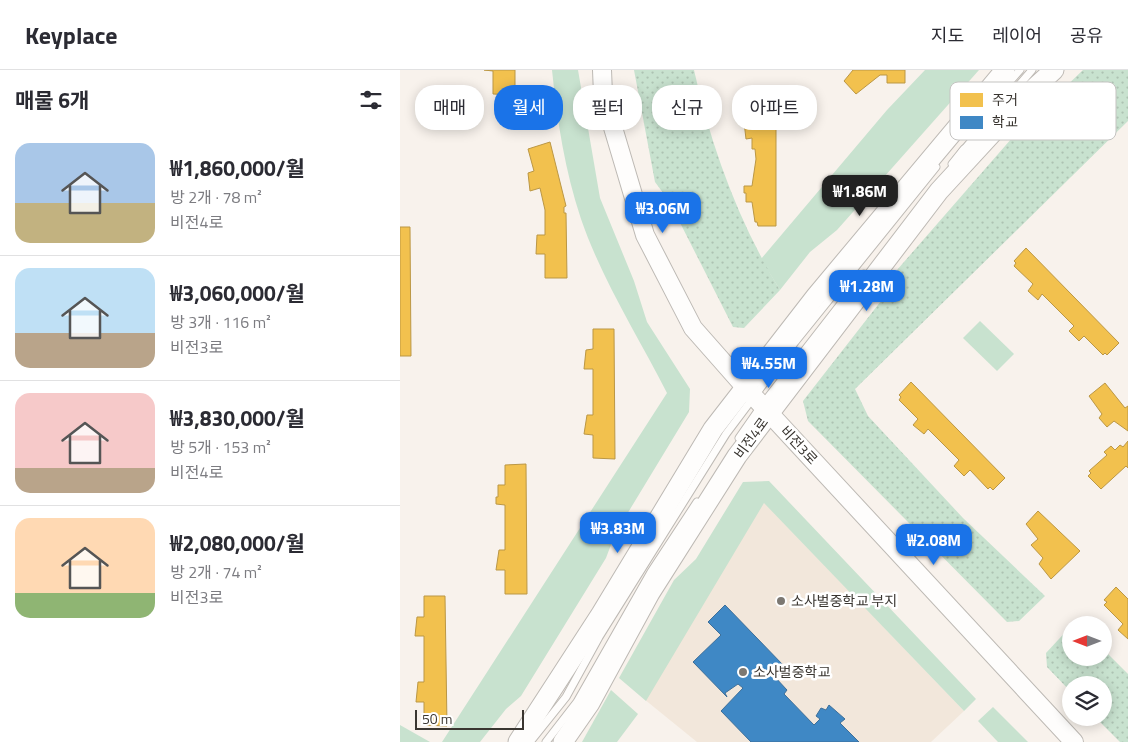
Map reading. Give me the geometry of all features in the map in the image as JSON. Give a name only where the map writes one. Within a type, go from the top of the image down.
[{"type":"main road","name":"비전4로","points":[[995,82],[1005,70]]},
{"type":"main road","name":"비전4로","points":[[1041,82],[1054,70]]},
{"type":"main road","name":"비전4로","points":[[563,742],[590,702],[650,593],[738,456],[757,400],[816,296],[950,136]]},
{"type":"main road","name":"비전4로","points":[[518,742],[601,614],[713,429],[757,400],[939,191],[986,140]]},
{"type":"street","name":"비전3로","points":[[602,70],[603,94],[645,235],[693,328],[757,400],[1074,742]]},
{"type":"lane","points":[[1009,82],[1020,70]]},
{"type":"lane","points":[[1022,82],[1032,70]]},
{"type":"lane","points":[[885,248],[972,140]]},
{"type":"lane","points":[[939,191],[964,149]]},
{"type":"lane","points":[[714,476],[757,400],[938,164]]},
{"type":"lane","points":[[530,742],[566,696],[599,637],[726,434],[872,264]]},
{"type":"lane","points":[[546,742],[577,702],[650,572],[703,492]]},
{"type":"shaded area","name":"소사벌중학교 부지","points":[[764,502],[964,711],[931,742],[697,742],[644,699]]},
{"type":"green space","points":[[552,70],[578,70],[581,85],[573,85],[573,130],[588,130],[600,198],[634,281],[647,322],[690,389],[689,412],[615,534],[606,558],[521,696],[506,709],[480,742],[442,742],[667,393],[599,264],[581,219],[570,182],[560,130],[563,130],[563,85],[554,85]]},
{"type":"green space","points":[[634,70],[694,70],[698,85],[652,85],[652,130],[710,130],[739,211],[780,290],[744,328],[733,327],[669,201],[655,182],[642,113],[642,85],[637,85]]},
{"type":"green space","points":[[925,70],[979,70],[968,82],[950,82],[950,103],[837,230],[810,252],[780,290],[761,259],[887,110]]},
{"type":"green space","points":[[1083,70],[1128,70],[1128,121],[1116,133],[1116,82],[1070,82]]},
{"type":"green space","points":[[1010,140],[1109,140],[855,389],[868,416],[963,518],[1045,596],[1019,621],[1007,622],[808,421],[803,401],[888,292],[897,270]]},
{"type":"green space","points":[[980,321],[1014,354],[997,371],[963,338]]},
{"type":"green space","points":[[769,481],[976,699],[964,711],[764,503],[646,701],[619,678],[674,580],[696,559],[743,482]]},
{"type":"green space","points":[[1062,636],[1062,666],[1112,666],[1112,658],[1128,674],[1128,742],[1120,742],[1104,726],[1112,726],[1112,676],[1062,676],[1062,683],[1047,667],[1046,653]]},
{"type":"green space","points":[[611,690],[638,714],[617,742],[582,742]]},
{"type":"green space","points":[[993,707],[1028,742],[998,742],[978,721]]},
{"type":"green space","points":[[400,725],[430,742],[400,742]]},
{"type":"building: 주거","points":[[484,70],[515,70],[515,85],[494,85],[493,94],[493,71]]},
{"type":"building: 주거","points":[[853,70],[905,70],[905,83],[887,83],[887,75],[880,75],[856,94],[844,81]]},
{"type":"building: 주거","points":[[745,130],[776,130],[776,226],[758,226],[757,222],[755,222],[752,202],[746,202],[744,186],[752,186],[756,159],[755,149],[752,149],[752,138],[746,139]]},
{"type":"building: 주거","points":[[550,142],[566,206],[564,207],[564,213],[566,213],[567,278],[545,278],[545,254],[536,254],[537,235],[545,235],[545,210],[540,188],[530,191],[528,173],[534,171],[528,149]]},
{"type":"building: 주거","points":[[400,227],[410,227],[411,356],[400,356]]},
{"type":"building: 주거","points":[[1026,248],[1119,343],[1107,355],[1105,353],[1103,355],[1084,336],[1079,341],[1069,331],[1074,326],[1042,294],[1038,300],[1028,291],[1033,284],[1014,266],[1016,263],[1014,261]]},
{"type":"building: 주거","points":[[593,329],[614,329],[615,459],[593,458],[593,435],[584,434],[587,415],[593,415],[593,369],[584,369],[586,350],[593,349]]},
{"type":"building: 주거","points":[[911,382],[1005,478],[993,490],[990,487],[988,489],[970,470],[964,476],[954,466],[959,460],[928,429],[924,434],[913,425],[918,419],[899,400],[901,397],[899,395]]},
{"type":"building: 주거","points":[[1105,383],[1125,408],[1128,406],[1128,431],[1114,421],[1107,427],[1099,418],[1102,414],[1089,396]]},
{"type":"building: 주거","points":[[1128,441],[1128,468],[1126,466],[1101,489],[1088,476],[1091,473],[1089,471],[1107,455],[1104,452],[1111,446],[1115,450],[1120,445],[1123,447]]},
{"type":"building: 주거","points":[[526,464],[527,594],[505,594],[505,570],[496,570],[499,550],[505,550],[505,505],[496,504],[496,497],[498,497],[498,485],[505,485],[505,465]]},
{"type":"building: 주거","points":[[1038,511],[1080,551],[1051,579],[1039,564],[1043,558],[1031,545],[1038,539],[1026,524]]},
{"type":"building: 주거","points":[[1116,587],[1128,599],[1128,639],[1118,630],[1123,624],[1104,605],[1107,602],[1104,600]]},
{"type":"building: 주거","points":[[424,596],[445,596],[447,726],[424,725],[424,702],[416,702],[418,682],[424,682],[424,636],[415,636],[417,617],[424,617]]},
{"type":"building: 학교","name":"소사벌중학교","points":[[725,605],[784,666],[782,669],[786,674],[781,678],[776,674],[774,676],[787,690],[784,694],[814,725],[820,719],[816,716],[821,708],[826,710],[829,705],[845,719],[840,723],[859,742],[751,742],[721,711],[743,688],[738,684],[725,693],[727,697],[693,662],[721,635],[708,622]]},
{"type":"place","name":"소사벌중학교 부지","points":[[781,601]]},
{"type":"place","name":"소사벌중학교","points":[[743,672]]}]
